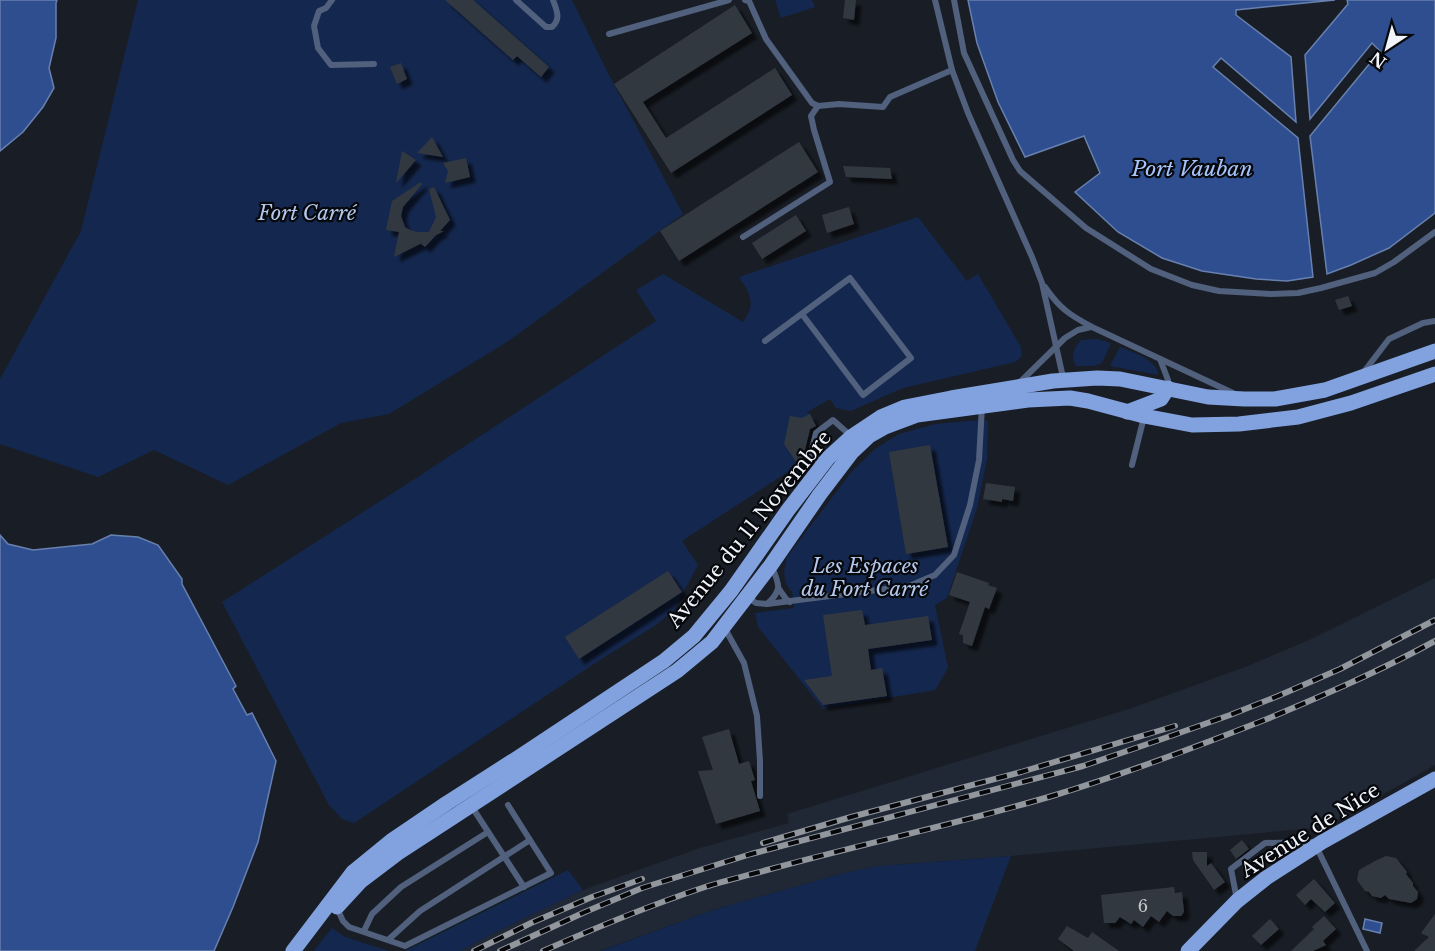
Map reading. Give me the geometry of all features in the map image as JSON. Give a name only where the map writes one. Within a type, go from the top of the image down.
[{"type":"main road","name":"Avenue du 11 Novembre","points":[[295,951],[353,872],[375,853],[447,803],[664,661],[694,636],[731,591],[822,465],[851,437],[881,417],[905,407],[1067,379],[1120,379],[1208,397],[1275,399],[1325,390],[1435,351]]},
{"type":"main road","name":"Avenue du 11 Novembre","points":[[295,951],[361,881],[398,853],[677,671],[712,642],[771,565],[852,452],[869,436],[917,416],[1028,400],[1070,398],[1192,425],[1239,424],[1298,417],[1351,404],[1435,374]]},
{"type":"main road","points":[[1067,379],[1088,396],[1111,408]]},
{"type":"main road","points":[[1127,412],[1161,399],[1168,388]]},
{"type":"main road","points":[[747,597],[743,588],[771,545],[775,529]]},
{"type":"main road","points":[[471,806],[468,801],[470,794],[501,774],[519,757]]},
{"type":"main road","name":"Avenue de Nice","points":[[1188,951],[1237,901],[1266,878],[1319,844],[1435,779]]},
{"type":"lane","points":[[332,0],[326,8],[319,11],[314,26],[318,48],[331,64],[374,64]]},
{"type":"lane","points":[[516,0],[546,27],[552,27],[557,23],[558,14],[553,0]]},
{"type":"lane","points":[[609,34],[729,0]]},
{"type":"lane","points":[[745,0],[749,1],[766,39],[812,103],[818,106],[838,104],[883,107],[890,98],[952,70]]},
{"type":"lane","points":[[935,0],[952,70],[968,113],[1042,283],[1062,372],[1067,379]]},
{"type":"lane","points":[[954,0],[964,53],[1020,171],[1086,228],[1151,269],[1191,285],[1234,293],[1298,293],[1375,273],[1435,232]]},
{"type":"lane","points":[[743,237],[830,182],[811,116],[818,106]]},
{"type":"lane","points":[[765,341],[850,278],[911,358],[863,395],[802,314]]},
{"type":"lane","points":[[1042,283],[1056,303],[1069,315],[1244,399]]},
{"type":"lane","points":[[1361,377],[1389,339],[1423,322],[1435,321]]},
{"type":"lane","points":[[1015,387],[1057,345],[1078,330],[1092,327]]},
{"type":"lane","points":[[1160,359],[1168,380],[1168,388]]},
{"type":"lane","points":[[747,597],[756,603],[790,602],[909,586],[935,575],[954,555],[970,505],[979,460],[982,406]]},
{"type":"lane","points":[[1132,465],[1144,416]]},
{"type":"lane","points":[[822,465],[811,453],[816,433],[833,420],[851,437]]},
{"type":"lane","points":[[771,565],[779,589],[790,602]]},
{"type":"lane","points":[[767,604],[775,597],[779,589]]},
{"type":"lane","points":[[724,626],[744,663],[757,716],[760,796]]},
{"type":"lane","points":[[337,908],[343,921],[349,927],[405,946],[551,873],[508,805]]},
{"type":"lane","points":[[471,806],[525,887]]},
{"type":"lane","points":[[364,931],[372,914],[400,887],[488,832]]},
{"type":"lane","points":[[388,940],[420,911],[530,840]]},
{"type":"lane","points":[[1237,901],[1231,869],[1265,843],[1319,844],[1367,951]]},
{"type":"shaded area","points":[[1435,578],[1435,765],[1325,827],[879,866],[844,873],[713,910],[599,951],[461,951],[583,890],[700,848],[789,823],[787,814],[1132,708],[1248,666],[1309,640]]},
{"type":"green space","name":"Fort Carré","points":[[138,0],[572,0],[683,214],[507,342],[389,414],[341,423],[228,485],[154,450],[98,477],[0,444],[0,379],[81,231]]},
{"type":"green space","points":[[775,0],[812,0],[815,7],[781,18]]},
{"type":"green space","points":[[918,217],[967,281],[978,274],[1021,347],[1019,359],[1015,362],[903,388],[851,411],[836,408],[830,399],[807,412],[816,426],[809,430],[805,450],[809,458],[682,541],[698,565],[674,610],[656,625],[354,823],[342,819],[329,805],[222,602],[656,321],[636,290],[663,274],[743,322],[751,304],[747,289],[739,277]]},
{"type":"green space","points":[[1097,339],[1111,343],[1102,363],[1094,366],[1076,366],[1073,355],[1081,340]]},
{"type":"green space","points":[[1120,347],[1146,359],[1155,366],[1158,375],[1110,366]]},
{"type":"green space","name":"Les Espaces du Fort Carré","points":[[988,421],[987,459],[977,508],[947,598],[935,605],[948,668],[935,690],[823,709],[758,627],[755,613],[794,608],[792,592],[786,584],[784,571],[787,557],[853,470],[875,449],[899,434],[935,424]]},
{"type":"green space","points":[[1011,856],[975,951],[600,951],[713,910],[844,873],[879,866]]},
{"type":"green space","points":[[568,870],[583,890],[461,951],[405,951]]},
{"type":"green space","points":[[332,928],[345,937],[389,951],[314,951]]},
{"type":"water","points":[[0,0],[57,0],[56,38],[49,68],[54,88],[43,107],[23,132],[0,151]]},
{"type":"water","name":"Port Vauban","points":[[968,0],[1335,0],[1236,10],[1236,15],[1291,57],[1296,122],[1221,58],[1213,67],[1298,138],[1313,277],[1287,281],[1202,271],[1162,258],[1118,232],[1075,192],[1100,173],[1084,136],[1025,157],[998,102],[977,43]]},
{"type":"water","points":[[1347,0],[1435,0],[1435,213],[1389,248],[1327,274],[1310,136],[1380,51],[1372,43],[1310,119],[1305,55],[1348,4]]},
{"type":"water","points":[[0,535],[8,544],[33,550],[92,544],[111,535],[138,537],[158,545],[182,579],[182,584],[236,686],[233,689],[247,715],[252,713],[276,761],[258,842],[214,951],[0,951]]},
{"type":"water","points":[[1365,919],[1382,923],[1380,933],[1363,929]]},
{"type":"building","points":[[445,0],[473,0],[549,67],[541,77],[517,56],[513,60]]},
{"type":"building","points":[[845,0],[856,0],[854,20],[843,18]]},
{"type":"building","points":[[735,5],[752,33],[643,102],[666,138],[775,68],[792,95],[671,173],[614,84]]},
{"type":"building","points":[[401,63],[407,79],[397,84],[390,67]]},
{"type":"building","points":[[432,137],[443,157],[417,153]]},
{"type":"building","points":[[799,142],[818,172],[679,261],[660,231]]},
{"type":"building","points":[[402,151],[416,160],[396,183]]},
{"type":"building","points":[[466,158],[470,177],[445,183],[448,171],[443,163]]},
{"type":"building","points":[[843,166],[890,168],[892,179],[846,177]]},
{"type":"building","points":[[421,182],[422,184],[403,207],[401,216],[405,227],[417,232],[429,232],[436,217],[429,189],[434,187],[450,220],[440,231],[444,231],[436,235],[425,247],[422,243],[394,257],[399,232],[386,230],[392,201]]},
{"type":"building","points":[[849,207],[854,224],[827,233],[822,215]]},
{"type":"building","points":[[796,215],[806,231],[762,259],[752,243]]},
{"type":"building","points":[[1348,296],[1352,306],[1339,310],[1335,300]]},
{"type":"building","points":[[810,414],[816,426],[810,429],[805,450],[808,458],[798,465],[784,444],[790,416],[802,418]]},
{"type":"building","points":[[930,445],[948,547],[906,554],[889,452]]},
{"type":"building","points":[[986,483],[1015,487],[1013,501],[983,499]]},
{"type":"building","points":[[668,571],[682,592],[579,659],[565,637]]},
{"type":"building","points":[[957,572],[997,588],[989,609],[985,607],[972,646],[963,643],[963,635],[959,634],[970,602],[949,595]]},
{"type":"building","points":[[862,610],[865,625],[928,616],[932,640],[868,649],[871,670],[882,668],[887,696],[823,705],[804,680],[832,676],[823,615]]},
{"type":"building","points":[[729,729],[739,764],[749,761],[755,780],[751,781],[760,811],[716,824],[698,771],[713,770],[702,737]]},
{"type":"building","points":[[1242,840],[1249,849],[1236,859],[1230,850]]},
{"type":"building","points":[[1192,852],[1207,852],[1207,866],[1211,863],[1225,882],[1214,890],[1193,860]]},
{"type":"building","points":[[1386,856],[1396,858],[1418,892],[1417,899],[1411,903],[1389,899],[1385,895],[1381,898],[1372,896],[1357,880],[1359,870]]},
{"type":"building","points":[[1255,857],[1259,863],[1246,872],[1242,867]]},
{"type":"building","points":[[1314,879],[1335,903],[1325,912],[1311,899],[1305,905],[1296,895]]},
{"type":"building","points":[[1174,887],[1175,893],[1182,892],[1184,912],[1181,916],[1173,916],[1167,911],[1159,922],[1151,916],[1143,927],[1134,920],[1131,924],[1120,917],[1115,923],[1104,923],[1101,895]]},
{"type":"building","points":[[1435,914],[1435,951],[1414,951],[1429,937],[1421,933]]},
{"type":"building","points":[[1324,916],[1336,929],[1323,941],[1326,945],[1313,951],[1291,951],[1314,929],[1312,927]]},
{"type":"building","points":[[1270,919],[1279,929],[1261,945],[1252,936]]},
{"type":"building","points":[[1067,926],[1088,938],[1092,932],[1119,951],[1074,951],[1058,939]]},
{"type":"railway","points":[[500,951],[642,888],[751,854],[1083,766],[1230,715],[1340,669],[1435,620]]},
{"type":"railway","points":[[543,951],[710,885],[1079,788],[1267,719],[1373,673],[1435,641]]},
{"type":"railway","points":[[763,843],[1021,772],[1175,726]]},
{"type":"railway","points":[[474,951],[531,923],[642,879]]}]
